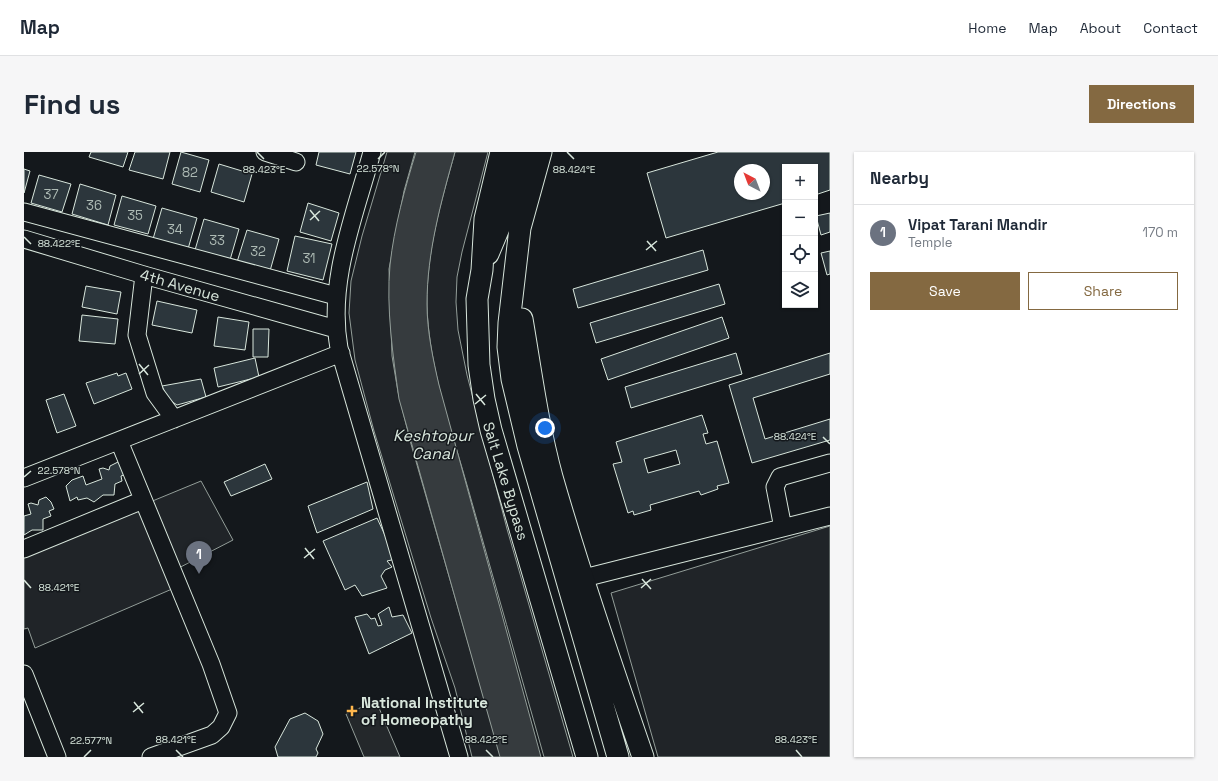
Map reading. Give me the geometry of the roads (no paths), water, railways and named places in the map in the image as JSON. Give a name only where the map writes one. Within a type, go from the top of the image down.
[{"type":"main road","name":"Salt Lake Bypass","points":[[501,152],[485,219],[482,270],[478,299],[477,346],[484,400],[498,457],[587,757]]},
{"type":"main road","points":[[482,270],[510,226],[521,152]]},
{"type":"main road","name":"Salt Lake Bypass","points":[[541,152],[510,226],[512,300],[508,347],[512,378],[528,446],[558,546],[578,579],[643,757]]},
{"type":"main road","name":"Salt Lake Bypass","points":[[522,320],[537,410],[578,579],[618,757]]},
{"type":"main road","points":[[540,595],[578,579]]},
{"type":"street","points":[[265,152],[296,162]]},
{"type":"street","points":[[372,152],[340,269],[336,296],[336,329],[341,353],[459,757]]},
{"type":"street","name":"4th Avenue","points":[[24,214],[336,296]]},
{"type":"street","name":"4th Avenue","points":[[24,239],[144,275],[336,329]]},
{"type":"street","points":[[144,275],[137,335],[155,392],[174,419]]},
{"type":"street","name":"Salt Lake Bypass","points":[[512,300],[522,320]]},
{"type":"street","points":[[24,478],[341,353]]},
{"type":"street","points":[[119,441],[211,664],[228,713],[221,727],[212,735],[151,757]]},
{"type":"street","points":[[784,528],[774,487],[780,477],[830,463]]},
{"type":"street","points":[[24,550],[143,500]]},
{"type":"street","points":[[578,579],[830,516]]},
{"type":"street","points":[[24,674],[57,757]]},
{"type":"water","name":"Keshtopur Canal","points":[[416,152],[455,152],[440,208],[429,265],[427,314],[429,335],[439,385],[541,757],[500,757],[399,399],[392,349],[389,298],[390,265],[397,222]]},
{"type":"place","name":"Vipat Tarani Mandir","points":[[199,574]]},
{"type":"place","name":"National Institute of Homeopathy","points":[[352,711]]}]
